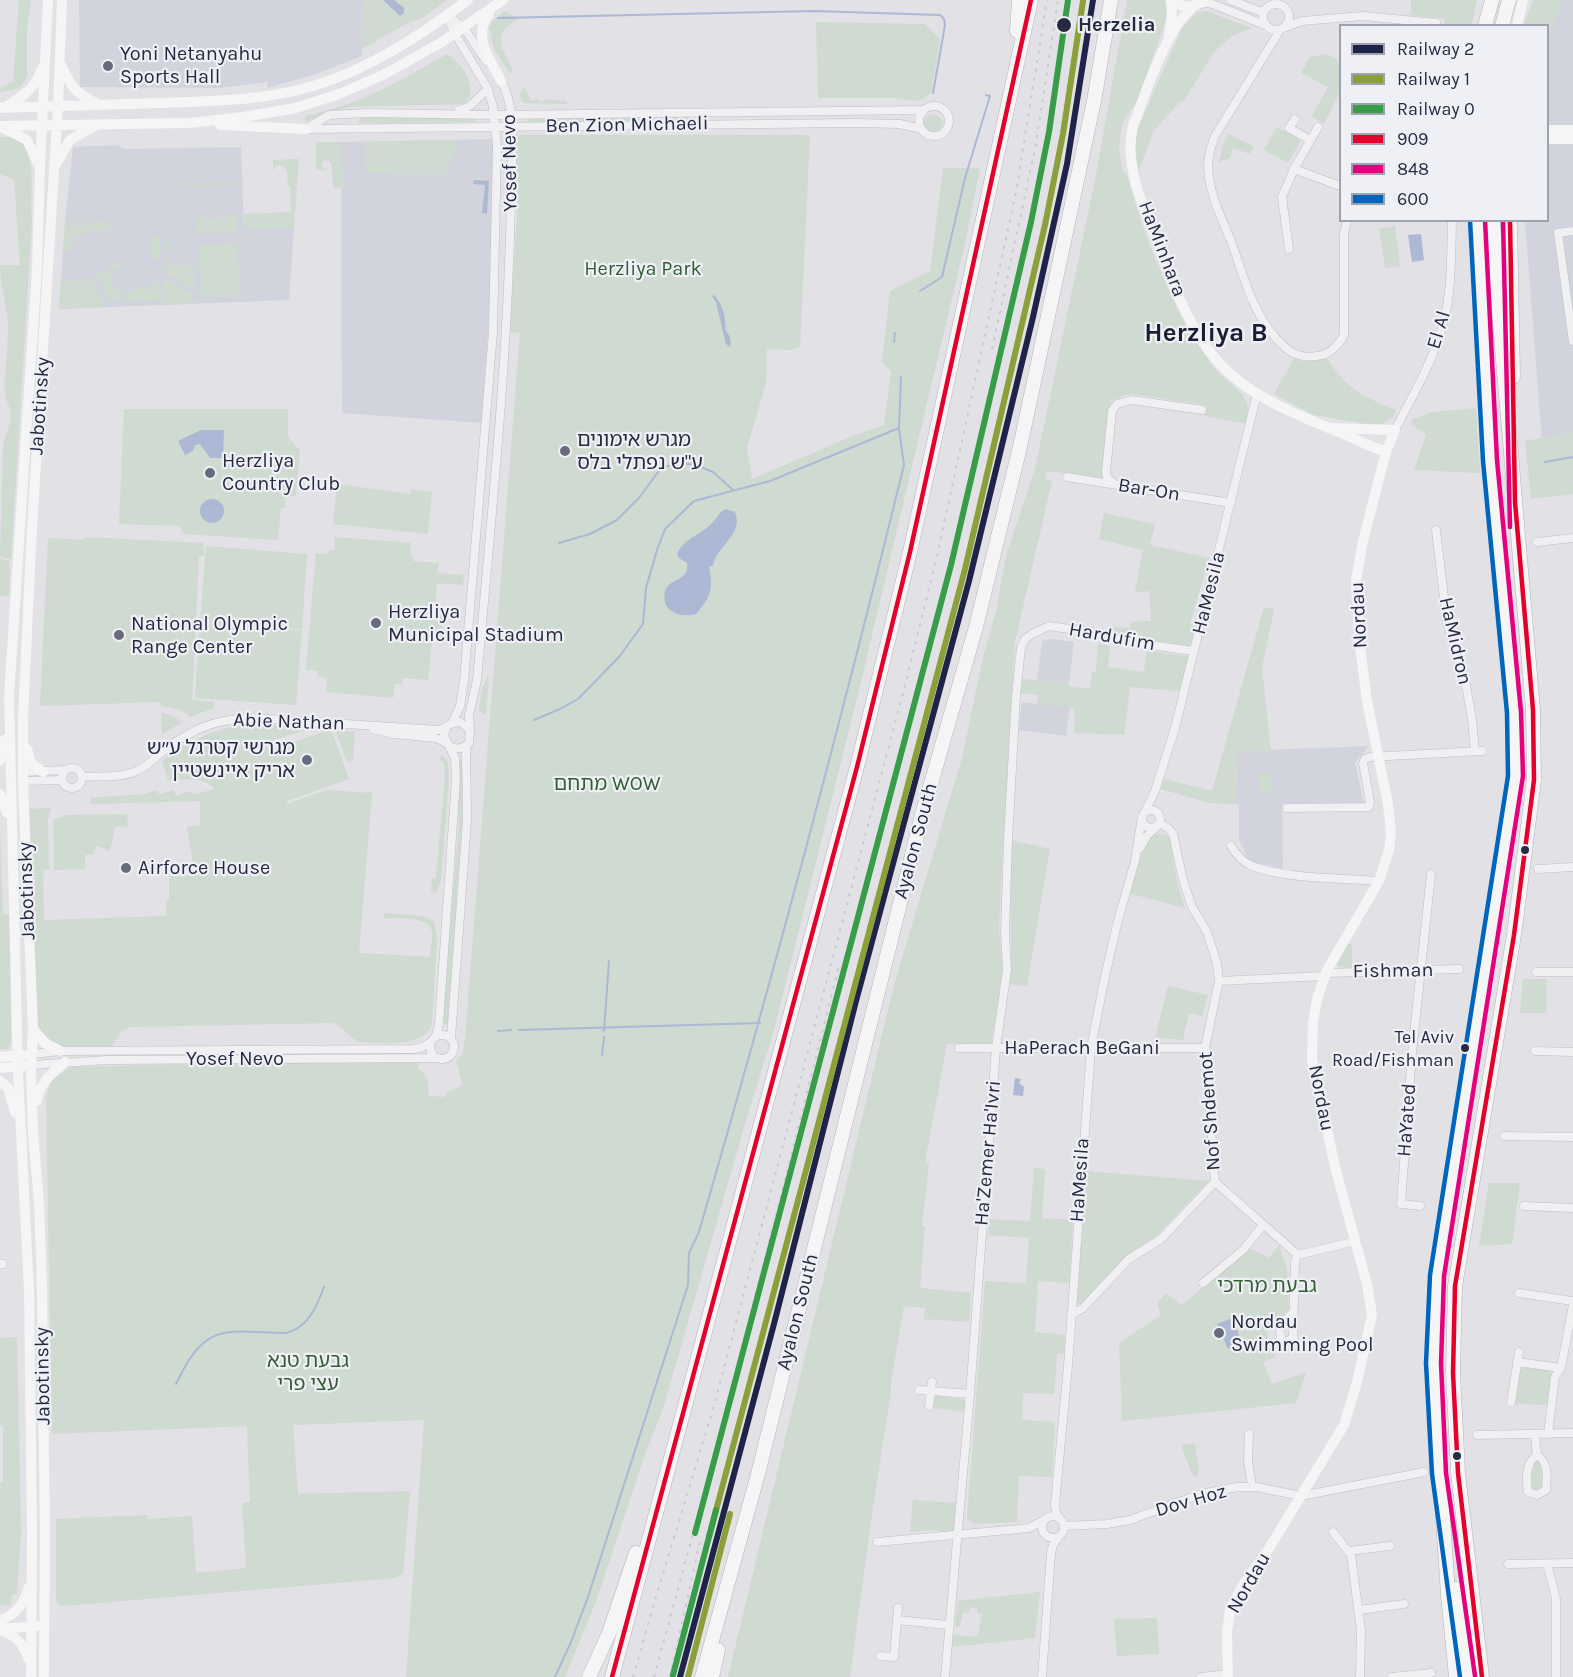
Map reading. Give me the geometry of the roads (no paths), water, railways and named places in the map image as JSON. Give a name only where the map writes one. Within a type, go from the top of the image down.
[{"type":"highway","points":[[1007,108],[1019,0]]},
{"type":"highway","points":[[612,1677],[857,767],[891,630],[1031,0]]},
{"type":"highway","name":"Ayalon South","points":[[702,1677],[758,1474],[922,815],[976,627],[1020,447],[1094,101],[1111,0]]},
{"type":"highway","points":[[1479,24],[1483,0]]},
{"type":"highway","points":[[1486,24],[1492,0]]},
{"type":"highway","points":[[1503,24],[1509,0]]},
{"type":"highway","points":[[1456,1677],[1448,1595],[1433,1363],[1437,1275],[1516,776],[1514,713],[1490,461],[1477,222]]},
{"type":"highway","points":[[1482,1677],[1458,1473],[1453,1373],[1455,1286],[1514,934],[1534,780],[1533,710],[1493,222]]},
{"type":"highway","points":[[1510,222],[1515,502]]},
{"type":"highway","points":[[589,1677],[609,1633],[624,1591],[700,1350]]},
{"type":"highway","points":[[1458,1473],[1491,1677]]},
{"type":"highway","points":[[712,1677],[758,1474]]},
{"type":"highway","points":[[1440,1474],[1468,1677]]},
{"type":"main road","points":[[2,108],[23,97],[39,78],[45,56],[48,0]]},
{"type":"main road","name":"Jabotinsky","points":[[44,1677],[42,1288],[39,1202],[33,1134],[33,1029],[23,737],[32,528],[55,167],[62,0]]},
{"type":"main road","points":[[2,108],[245,99],[305,88],[373,62],[468,0]]},
{"type":"main road","points":[[1172,0],[1181,6],[1198,3]]},
{"type":"main road","name":"HaMinhara","points":[[1168,41],[1172,0]]},
{"type":"main road","points":[[1517,24],[1523,0]]},
{"type":"main road","points":[[189,123],[268,114],[321,101],[383,75],[459,31],[501,2]]},
{"type":"main road","points":[[501,2],[487,16],[482,24],[481,32],[485,49],[501,81]]},
{"type":"main road","name":"HaMinhara","points":[[1198,3],[1181,19],[1168,41],[1133,126],[1130,149],[1133,171],[1153,231],[1190,319],[1207,348],[1232,376],[1257,394],[1301,418],[1386,452]]},
{"type":"main road","name":"Jabotinsky","points":[[31,1673],[29,1290],[21,1134],[11,836],[5,777],[37,268],[45,56]]},
{"type":"main road","points":[[60,61],[68,83],[75,91],[99,105]]},
{"type":"main road","points":[[0,127],[189,123],[306,129]]},
{"type":"main road","points":[[55,167],[70,140],[97,125]]},
{"type":"main road","points":[[0,127],[27,140],[40,167]]},
{"type":"main road","points":[[1549,130],[1573,130]]},
{"type":"main road","points":[[1549,140],[1573,139]]},
{"type":"main road","name":"HaMinhara","points":[[1328,428],[1395,430]]},
{"type":"main road","name":"Nordau","points":[[1228,1676],[1227,1633],[1230,1609],[1344,1425],[1372,1315],[1371,1301],[1356,1241],[1335,1167],[1312,1059],[1313,1022],[1325,974],[1379,881],[1389,850],[1391,833],[1388,804],[1362,666],[1356,580],[1363,541],[1386,452],[1395,430]]},
{"type":"main road","points":[[0,760],[3,753],[9,696]]},
{"type":"main road","points":[[23,737],[31,763],[43,772]]},
{"type":"main road","points":[[5,777],[23,777]]},
{"type":"main road","points":[[0,794],[5,804],[11,836]]},
{"type":"main road","points":[[33,1029],[45,1043],[60,1051]]},
{"type":"main road","points":[[0,1057],[19,1061]]},
{"type":"main road","points":[[0,1068],[33,1059]]},
{"type":"main road","points":[[33,1134],[39,1090],[44,1080],[65,1062]]},
{"type":"main road","points":[[0,1081],[8,1088],[21,1134]]},
{"type":"main road","points":[[0,1625],[22,1604],[32,1575]]},
{"type":"main road","points":[[0,1625],[44,1624]]},
{"type":"main road","points":[[0,1625],[22,1644],[31,1673]]},
{"type":"street","points":[[1230,0],[1259,11],[1278,4],[1297,16],[1316,19]]},
{"type":"street","points":[[1198,3],[1210,3],[1267,27],[1283,28],[1295,22],[1372,15],[1403,22],[1436,23]]},
{"type":"street","points":[[1267,52],[1271,36],[1263,17],[1268,6]]},
{"type":"street","points":[[1288,11],[1289,20],[1215,136],[1208,155],[1209,178],[1218,208],[1255,304],[1272,333],[1297,356],[1320,356],[1340,343],[1344,335],[1344,234],[1347,222]]},
{"type":"street","name":"Yosef Nevo","points":[[447,15],[501,81],[509,104],[511,127],[510,251],[504,356],[477,680],[469,716],[470,730]]},
{"type":"street","name":"Yosef Nevo","points":[[449,726],[460,706],[464,681],[494,332],[497,204],[497,145],[494,115],[488,89],[459,31]]},
{"type":"street","points":[[447,113],[470,108],[488,89]]},
{"type":"street","points":[[933,106],[946,113],[948,125],[944,132],[937,136],[927,135],[921,129],[919,117],[924,110],[933,106]]},
{"type":"street","name":"Ben Zion Michaeli","points":[[306,129],[324,116],[334,114],[494,115],[924,110]]},
{"type":"street","points":[[1295,119],[1289,129],[1310,140]]},
{"type":"street","name":"Ben Zion Michaeli","points":[[306,129],[855,123],[900,124],[921,129]]},
{"type":"street","points":[[1289,249],[1282,197],[1294,169],[1318,127]]},
{"type":"street","points":[[1294,169],[1339,185]]},
{"type":"street","name":"El Al","points":[[1395,430],[1426,370],[1444,322],[1448,303],[1452,222]]},
{"type":"street","points":[[1573,231],[1558,233],[1573,341]]},
{"type":"street","name":"HaMesila","points":[[1062,1523],[1055,1504],[1091,1048],[1109,956],[1135,861],[1144,815],[1155,791],[1175,728],[1257,394]]},
{"type":"street","points":[[1114,484],[1107,477],[1106,472],[1112,411],[1117,404],[1132,400],[1202,410]]},
{"type":"street","name":"Bar-On","points":[[1067,477],[1231,503]]},
{"type":"street","name":"HaMidron","points":[[1378,756],[1478,751],[1466,685],[1447,622],[1436,530]]},
{"type":"street","points":[[1537,542],[1573,538]]},
{"type":"street","name":"Hardufim","points":[[1032,634],[1049,626],[1097,633],[1135,643],[1194,651]]},
{"type":"street","name":"Ha'Zemer Ha'Ivri","points":[[945,1677],[970,1394],[996,1048],[1008,960],[1005,932],[1007,850],[1019,659],[1025,639],[1032,634]]},
{"type":"street","name":"Abie Nathan","points":[[82,777],[112,776],[137,771],[193,732],[208,724],[230,719],[254,718],[438,730],[449,726]]},
{"type":"street","points":[[448,745],[457,749],[466,746],[471,739],[470,730],[460,722],[449,726],[444,736],[448,745],[455,758],[455,799],[439,1024],[433,1039],[432,1054],[438,1058],[446,1058],[452,1053],[454,1046],[451,1038],[467,820],[466,746]]},
{"type":"street","name":"Abie Nathan","points":[[368,725],[369,728],[393,734],[436,738],[448,745]]},
{"type":"street","points":[[1287,808],[1369,807],[1363,763],[1365,759],[1378,756]]},
{"type":"street","points":[[74,768],[82,777],[80,783],[74,787],[68,787],[62,780],[23,777],[74,768]]},
{"type":"street","points":[[62,780],[65,770]]},
{"type":"street","name":"HaMesila","points":[[1155,791],[1159,813]]},
{"type":"street","points":[[1151,810],[1159,813],[1157,826],[1146,827],[1143,823],[1144,815],[1151,810]]},
{"type":"street","name":"HaMesila","points":[[1135,861],[1147,836],[1157,826]]},
{"type":"street","name":"Nof Shdemot","points":[[1071,1315],[1083,1308],[1129,1259],[1161,1239],[1215,1182],[1205,1048],[1219,981],[1217,963],[1207,932],[1192,906],[1182,880],[1173,834],[1169,829],[1157,826]]},
{"type":"street","points":[[1231,846],[1248,865],[1264,870],[1282,874],[1379,881]]},
{"type":"street","points":[[1538,869],[1573,867]]},
{"type":"street","name":"HaYated","points":[[1420,1206],[1401,1204],[1412,1053],[1431,874]]},
{"type":"street","name":"Fishman","points":[[1219,981],[1459,969]]},
{"type":"street","points":[[1536,972],[1573,972]]},
{"type":"street","points":[[433,1039],[444,1035],[451,1038]]},
{"type":"street","name":"Yosef Nevo","points":[[33,1059],[60,1051],[414,1049],[422,1047],[433,1039]]},
{"type":"street","name":"HaPerach BeGani","points":[[959,1048],[1205,1048]]},
{"type":"street","points":[[1535,1051],[1573,1052]]},
{"type":"street","name":"Yosef Nevo","points":[[33,1059],[65,1062],[119,1059],[438,1058]]},
{"type":"street","points":[[1504,1136],[1573,1137]]},
{"type":"street","points":[[1215,1182],[1298,1255]]},
{"type":"street","points":[[1524,1206],[1573,1208]]},
{"type":"street","points":[[1203,1283],[1242,1250],[1263,1225]]},
{"type":"street","points":[[1293,1312],[1295,1261],[1298,1255],[1356,1241]]},
{"type":"street","points":[[1519,1293],[1573,1303],[1561,1368],[1555,1377],[1548,1434]]},
{"type":"street","points":[[1511,1402],[1519,1352]]},
{"type":"street","points":[[1517,1362],[1561,1368]]},
{"type":"street","points":[[919,1390],[931,1387],[970,1394]]},
{"type":"street","points":[[929,1406],[931,1387]]},
{"type":"street","points":[[1249,1434],[1248,1461],[1252,1487]]},
{"type":"street","points":[[1477,1435],[1573,1434]]},
{"type":"street","points":[[1535,1435],[1537,1455],[1544,1461],[1547,1480],[1546,1490],[1538,1495],[1528,1492],[1527,1484],[1528,1467],[1533,1456],[1537,1455]]},
{"type":"street","name":"Dov Hoz","points":[[1062,1523],[1112,1524],[1130,1520],[1200,1494],[1237,1487],[1252,1487],[1301,1496],[1424,1472]]},
{"type":"street","name":"HaMesila","points":[[1046,1519],[1055,1504]]},
{"type":"street","points":[[877,1542],[1029,1528],[1054,1516],[1062,1523],[1051,1553],[1042,1677]]},
{"type":"street","points":[[1046,1519],[1042,1527],[1051,1553]]},
{"type":"street","points":[[1019,1529],[1038,1532],[1052,1538],[1059,1536]]},
{"type":"street","points":[[1333,1532],[1349,1551],[1361,1630],[1360,1677]]},
{"type":"street","points":[[1349,1551],[1390,1546]]},
{"type":"street","points":[[1508,1564],[1573,1563]]},
{"type":"street","points":[[1547,1564],[1556,1599],[1556,1677]]},
{"type":"street","points":[[1359,1610],[1404,1604]]},
{"type":"street","points":[[880,1656],[894,1657],[898,1608]]},
{"type":"street","points":[[897,1620],[948,1625]]},
{"type":"street","points":[[1392,1677],[1431,1673]]},
{"type":"street","points":[[1201,1677],[1228,1676]]},
{"type":"water","points":[[383,0],[394,0],[404,8],[404,13],[400,16]]},
{"type":"water","points":[[474,180],[489,181],[487,214],[482,213],[485,185],[473,184]]},
{"type":"water","points":[[1421,234],[1424,260],[1412,262],[1408,235]]},
{"type":"water","points":[[714,295],[723,311],[725,329],[730,337],[731,347],[726,344],[716,302],[712,296]]},
{"type":"water","points":[[201,430],[224,430],[223,458],[210,458],[200,444],[195,445],[193,451],[185,455],[178,441]]},
{"type":"water","points":[[212,499],[220,503],[224,511],[220,519],[212,523],[204,519],[200,511],[204,503]]},
{"type":"water","points":[[726,509],[735,512],[736,527],[719,552],[713,566],[709,566],[711,587],[708,597],[696,614],[676,613],[666,606],[665,596],[670,584],[684,575],[687,570],[687,563],[677,554],[684,544],[709,526]]},
{"type":"water","points":[[1015,1078],[1021,1079],[1019,1083],[1024,1087],[1023,1096],[1013,1095]]},
{"type":"water","points":[[1232,1318],[1242,1343],[1228,1349],[1217,1324]]},
{"type":"waterway","points":[[498,18],[814,11],[940,15],[945,25],[933,93]]},
{"type":"waterway","points":[[920,291],[942,277],[965,178],[990,96],[986,95]]},
{"type":"waterway","points":[[894,342],[895,333]]},
{"type":"waterway","points":[[555,1677],[588,1597],[688,1285],[689,1253],[699,1232],[806,849],[904,465],[899,428],[901,377]]},
{"type":"waterway","points":[[534,720],[578,699],[619,657],[643,624],[646,588],[665,529],[694,501],[770,481],[899,428]]},
{"type":"waterway","points":[[1545,462],[1573,457]]},
{"type":"waterway","points":[[559,543],[590,534],[617,520],[639,498],[661,468],[679,463],[696,465],[713,472],[732,489]]},
{"type":"waterway","points":[[604,1031],[609,961]]},
{"type":"waterway","points":[[519,1030],[760,1023]]},
{"type":"waterway","points":[[498,1031],[511,1030]]},
{"type":"waterway","points":[[602,1055],[604,1037]]},
{"type":"waterway","points":[[176,1384],[187,1363],[208,1339],[232,1332],[286,1333],[294,1330],[311,1315],[324,1287]]},
{"type":"railway","points":[[633,1677],[712,1413],[904,689],[937,556],[1016,192],[1047,0]]},
{"type":"railway","points":[[992,349],[1035,149],[1058,0]]},
{"type":"railway","points":[[861,955],[961,579],[1023,317],[1055,167],[1081,0]]},
{"type":"railway","points":[[654,1677],[724,1420],[839,966]]},
{"type":"railway","points":[[670,1677],[701,1537]]},
{"type":"rail line","name":"0","points":[[695,1533],[951,565],[1031,222],[1049,132],[1068,0]]},
{"type":"rail line","name":"2","points":[[680,1677],[775,1320],[856,1001],[969,581],[1033,317],[1067,164],[1093,0]]},
{"type":"rail line","name":"1","points":[[709,1537],[965,569],[1045,225],[1063,134],[1083,1]]},
{"type":"rail line","name":"0","points":[[673,1675],[716,1510]]},
{"type":"rail line","name":"1","points":[[688,1677],[730,1514]]},
{"type":"place","name":"Herzelia","points":[[1064,25]]},
{"type":"place","name":"Yoni Netanyahu Sports Hall","points":[[108,66]]},
{"type":"place","name":"מגרש אימונים ע\"ש נפתלי בלס","points":[[565,451]]},
{"type":"place","name":"Herzliya Country Club","points":[[210,473]]},
{"type":"place","name":"Herzliya Municipal Stadium","points":[[376,623]]},
{"type":"place","name":"National Olympic Range Center","points":[[119,635]]},
{"type":"place","name":"מגרשי קטרגל ע״ש אריק איינשטיין","points":[[307,760]]},
{"type":"place","name":"Airforce House","points":[[126,868]]},
{"type":"place","name":"Tel Aviv Road/Fishman","points":[[1465,1048]]},
{"type":"place","name":"Nordau Swimming Pool","points":[[1219,1333]]},
{"type":"district","name":"Herzliya B","points":[[1206,334]]},
{"type":"park label","name":"Herzliya Park","points":[[643,269]]},
{"type":"park label","name":"מתחם WOW","points":[[607,784]]},
{"type":"park label","name":"גבעת מרדכי","points":[[1267,1286]]},
{"type":"park label","name":"גבעת טנא עצי פרי","points":[[308,1372]]}]
